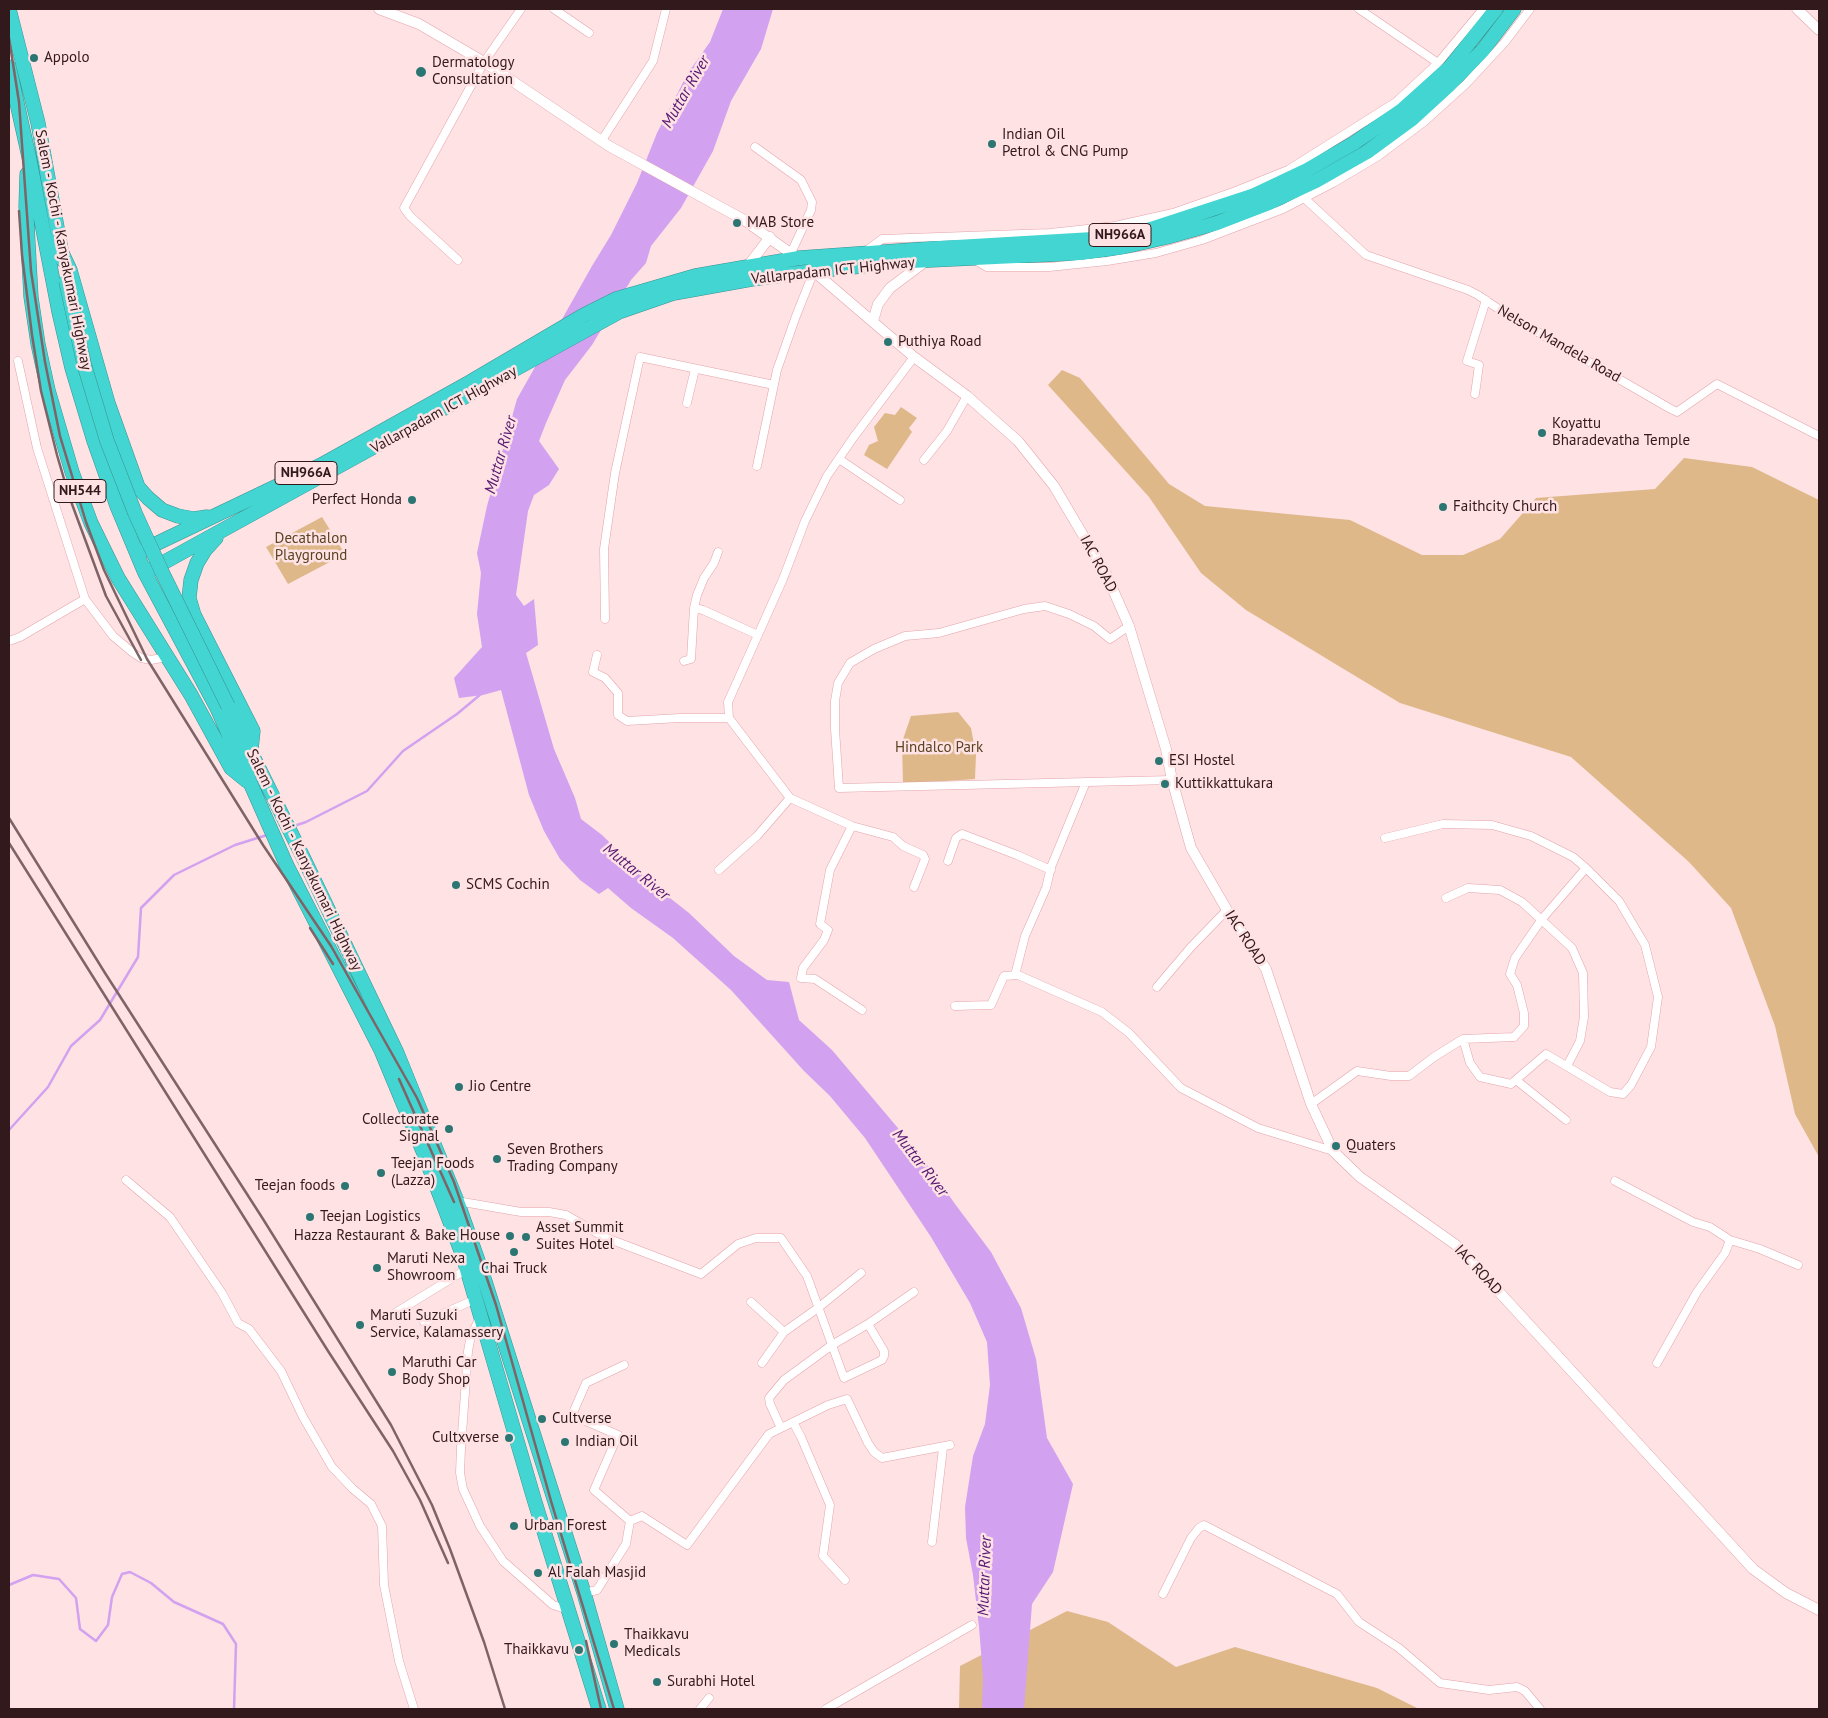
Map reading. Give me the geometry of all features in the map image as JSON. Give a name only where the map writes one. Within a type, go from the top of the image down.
[{"type":"highway","name":"Salem - Kochi - Kanyakumari Highway","points":[[10,9],[38,122],[66,282],[84,364],[111,450],[135,513],[162,572],[251,750],[397,1053],[457,1201],[482,1272],[578,1573],[617,1709]]},
{"type":"highway","name":"Vallarpadam ICT Highway","points":[[145,573],[221,532],[473,387],[584,315],[616,299],[674,287],[795,256],[862,254],[1093,239],[1148,230],[1252,196],[1307,170],[1354,143],[1402,110],[1450,67],[1496,9]]},
{"type":"highway","name":"Vallarpadam ICT Highway","points":[[674,287],[814,271],[926,261],[1070,254],[1123,247],[1167,238],[1217,223],[1269,203],[1316,181],[1367,152],[1412,118],[1448,86],[1483,50],[1514,9]]},
{"type":"highway","name":"Salem - Kochi - Kanyakumari Highway","points":[[9,68],[29,157],[59,312],[72,368],[94,441],[136,554],[217,708],[287,866],[381,1050],[423,1151],[467,1269],[558,1577],[600,1709]]},
{"type":"highway","points":[[29,157],[44,154]]},
{"type":"highway","name":"NH544","points":[[29,157],[26,206],[31,297],[38,344],[48,390],[72,472],[92,523],[118,578],[191,695],[231,768],[250,783]]},
{"type":"highway","points":[[61,251],[70,270],[108,403],[138,487],[162,510],[194,519],[214,516]]},
{"type":"highway","name":"Vallarpadam ICT Highway","points":[[136,554],[321,465],[473,387]]},
{"type":"highway","points":[[221,532],[205,550],[197,564],[191,580],[189,598],[194,614],[253,731],[251,750]]},
{"type":"highway","points":[[558,1577],[578,1573]]},
{"type":"main road","points":[[15,31],[16,9]]},
{"type":"main road","name":"IAC ROAD","points":[[379,9],[397,12],[419,24],[484,62],[606,143],[744,220],[770,237],[814,271],[914,358],[967,396],[1018,441],[1054,486],[1106,574],[1129,626],[1166,750],[1172,780],[1192,848],[1227,910],[1266,969],[1311,1104],[1333,1151],[1360,1177],[1456,1245],[1753,1568],[1786,1593],[1819,1610]]},
{"type":"main road","points":[[1797,9],[1819,30]]},
{"type":"main road","points":[[747,267],[770,237]]},
{"type":"main road","points":[[874,322],[878,304],[890,288],[926,261]]},
{"type":"street","points":[[458,260],[410,216],[404,208],[484,62],[521,9]]},
{"type":"street","points":[[554,9],[589,32]]},
{"type":"street","points":[[606,143],[653,61],[666,9]]},
{"type":"street","points":[[1359,9],[1438,63]]},
{"type":"street","points":[[862,254],[882,239],[1050,233],[1115,226],[1182,210],[1236,191],[1288,170],[1396,102],[1438,63],[1483,9]]},
{"type":"street","points":[[973,258],[987,267],[1049,267],[1107,262],[1202,240],[1283,209],[1377,157],[1424,122],[1466,84],[1505,42],[1530,9]]},
{"type":"street","points":[[755,147],[801,180],[812,202],[795,256]]},
{"type":"street","name":"Nelson Mandela Road","points":[[1303,197],[1366,255],[1468,290],[1677,412],[1717,384],[1819,436]]},
{"type":"street","points":[[757,466],[777,370],[814,271]]},
{"type":"street","points":[[1474,394],[1479,365],[1467,361],[1486,300]]},
{"type":"street","points":[[605,619],[604,549],[615,473],[640,357],[774,385]]},
{"type":"street","points":[[914,358],[852,438],[827,476],[805,521],[783,579],[728,702],[729,718],[790,798],[852,826],[893,837],[903,846],[923,854],[925,858],[914,887]]},
{"type":"street","points":[[18,361],[36,448],[85,599],[113,636],[132,652],[141,658],[151,660],[167,657]]},
{"type":"street","points":[[687,403],[695,369]]},
{"type":"street","points":[[924,460],[947,431],[967,396]]},
{"type":"street","points":[[839,459],[900,500]]},
{"type":"street","points":[[684,660],[691,659],[694,608],[704,578],[714,563],[718,552]]},
{"type":"street","points":[[9,642],[85,599]]},
{"type":"street","points":[[1129,626],[1110,639],[1094,626],[1069,614],[1045,606],[1024,609],[939,633],[905,636],[874,649],[850,663],[838,683],[835,700],[835,730],[839,788],[1172,780]]},
{"type":"street","points":[[694,608],[703,610],[758,636]]},
{"type":"street","points":[[597,655],[593,672],[605,678],[618,693],[618,715],[627,721],[729,718]]},
{"type":"street","points":[[1015,975],[1025,936],[1046,888],[1051,870],[1086,782]]},
{"type":"street","points":[[719,870],[757,836],[790,798]]},
{"type":"street","points":[[1385,838],[1443,824],[1492,825],[1531,836],[1573,857],[1586,868],[1619,901],[1645,945],[1658,997],[1651,1047],[1631,1085],[1623,1094],[1610,1092],[1546,1054],[1511,1084],[1480,1076],[1470,1063],[1463,1039]]},
{"type":"street","points":[[852,826],[830,870],[820,924],[828,930],[824,940],[803,968],[801,978],[815,979],[862,1010]]},
{"type":"street","points":[[948,861],[956,838],[962,834],[1051,870]]},
{"type":"street","points":[[1311,1104],[1357,1071],[1391,1076],[1409,1076],[1434,1057],[1463,1039],[1514,1036],[1524,1026],[1524,1013],[1517,985],[1510,974],[1515,958],[1542,919],[1586,868]]},
{"type":"street","points":[[1446,898],[1468,888],[1500,890],[1522,902],[1572,948],[1583,973],[1584,1017],[1580,1041],[1567,1066]]},
{"type":"street","points":[[1157,987],[1191,947],[1227,910]]},
{"type":"street","points":[[954,1006],[991,1005],[1004,976],[1015,975],[1102,1012],[1129,1033],[1181,1088],[1258,1128],[1333,1151]]},
{"type":"street","points":[[1516,1080],[1566,1120]]},
{"type":"street","points":[[126,1180],[170,1217],[222,1293],[238,1322],[249,1328],[281,1371],[303,1417],[332,1467],[353,1489],[371,1504],[382,1526],[384,1585],[399,1661],[414,1709]]},
{"type":"street","points":[[1615,1181],[1693,1222],[1710,1226],[1730,1240],[1760,1249],[1798,1265]]},
{"type":"street","points":[[457,1201],[521,1212],[566,1214],[604,1237],[701,1274],[738,1244],[756,1238],[781,1238],[807,1276],[844,1378],[882,1360],[884,1351],[868,1324]]},
{"type":"street","points":[[1657,1364],[1697,1292],[1725,1253],[1730,1240]]},
{"type":"street","points":[[395,1313],[467,1269]]},
{"type":"street","points":[[762,1364],[784,1332],[818,1308],[861,1273]]},
{"type":"street","points":[[781,1428],[770,1404],[769,1398],[772,1392],[784,1380],[832,1345],[868,1324],[914,1292]]},
{"type":"street","points":[[424,1322],[476,1299]]},
{"type":"street","points":[[751,1302],[784,1332]]},
{"type":"street","points":[[481,1316],[472,1331],[468,1351],[460,1479],[477,1520],[503,1561],[553,1605],[569,1610]]},
{"type":"street","points":[[624,1365],[586,1383],[572,1415],[618,1435],[594,1490],[630,1521]]},
{"type":"street","points":[[630,1521],[642,1516],[687,1545],[769,1434],[828,1405],[847,1399],[868,1443],[874,1452],[882,1458],[946,1447],[932,1542]]},
{"type":"street","points":[[794,1422],[830,1505],[823,1556],[845,1580]]},
{"type":"street","points":[[584,1593],[597,1590],[626,1544],[630,1521]]},
{"type":"street","points":[[1163,1594],[1191,1538],[1204,1525],[1337,1594],[1359,1622],[1399,1648],[1440,1683],[1489,1690],[1517,1686],[1525,1691],[1540,1709]]},
{"type":"street","points":[[826,1709],[972,1625]]},
{"type":"street","points":[[700,1709],[709,1698]]},
{"type":"green space","points":[[1062,370],[1080,378],[1169,484],[1205,506],[1350,520],[1422,555],[1463,555],[1500,539],[1536,498],[1655,489],[1684,458],[1752,467],[1819,500],[1819,1157],[1795,1114],[1775,1026],[1731,908],[1689,862],[1571,757],[1400,703],[1246,610],[1201,573],[1149,497],[1048,385]]},
{"type":"green space","points":[[901,407],[917,418],[909,428],[912,432],[887,469],[864,455],[869,445],[878,441],[874,427],[885,413],[895,415]]},
{"type":"green space","name":"Decathalon Playground","points":[[322,517],[345,554],[288,584],[266,547]]},
{"type":"green space","name":"Hindalco Park","points":[[958,712],[971,728],[976,755],[975,779],[903,784],[902,742],[911,716]]},
{"type":"green space","points":[[1067,1611],[1108,1622],[1176,1667],[1235,1647],[1377,1688],[1419,1709],[959,1709],[960,1666]]},
{"type":"water","name":"Muttar River","points":[[723,9],[773,9],[761,49],[731,101],[713,151],[681,208],[651,246],[646,263],[631,280],[592,345],[565,380],[539,441],[559,469],[549,485],[534,495],[528,511],[516,595],[524,606],[534,599],[538,645],[526,653],[554,749],[575,798],[581,819],[602,835],[652,884],[689,913],[734,956],[767,980],[789,982],[799,1020],[832,1050],[919,1153],[991,1252],[1021,1308],[1036,1359],[1047,1438],[1073,1484],[1053,1572],[1032,1604],[1024,1709],[982,1709],[983,1677],[979,1627],[973,1575],[966,1538],[965,1507],[973,1456],[985,1424],[990,1385],[987,1342],[970,1303],[931,1237],[865,1138],[830,1096],[804,1071],[731,990],[673,938],[631,908],[608,888],[599,894],[580,880],[560,859],[544,831],[529,795],[501,690],[483,695],[459,698],[454,678],[482,647],[477,614],[481,573],[477,553],[487,506],[517,399],[611,235],[637,183],[657,133],[688,73],[710,42]]},
{"type":"waterway","points":[[294,826],[306,822],[367,791],[403,751],[457,714],[481,694]]},
{"type":"waterway","points":[[9,1130],[48,1087],[71,1046],[100,1020],[138,957],[141,908],[174,875],[235,845],[267,835]]},
{"type":"waterway","points":[[9,1585],[33,1575],[59,1579],[76,1598],[80,1629],[96,1641],[108,1625],[112,1597],[122,1574],[130,1572],[151,1583],[174,1602],[223,1624],[236,1644],[234,1709]]},
{"type":"railway","points":[[9,38],[19,102],[31,271],[45,362],[60,436],[86,522],[104,570],[147,659],[263,845],[331,946],[417,1098],[454,1182],[496,1305],[551,1501],[614,1709]]},
{"type":"railway","points":[[19,211],[22,255],[32,335],[41,391],[57,455],[69,496],[106,596],[141,660]]},
{"type":"railway","points":[[9,818],[391,1425],[432,1505],[450,1549],[484,1642],[505,1709]]},
{"type":"railway","points":[[9,843],[328,1351],[393,1451],[420,1500],[448,1563]]},
{"type":"railway","points":[[310,928],[333,964]]},
{"type":"railway","points":[[399,1079],[454,1202]]},
{"type":"railway","points":[[586,1641],[601,1709]]},
{"type":"place","name":"Appolo","points":[[34,58]]},
{"type":"place","name":"Dermatology Consultation","points":[[421,72]]},
{"type":"place","name":"Indian Oil Petrol & CNG Pump","points":[[992,144]]},
{"type":"place","name":"MAB Store","points":[[737,223]]},
{"type":"place","name":"Puthiya Road","points":[[888,342]]},
{"type":"place","name":"Koyattu Bharadevatha Temple","points":[[1542,433]]},
{"type":"place","name":"Perfect Honda","points":[[412,500]]},
{"type":"place","name":"Faithcity Church","points":[[1443,507]]},
{"type":"place","name":"ESI Hostel","points":[[1159,761]]},
{"type":"place","name":"Kuttikkattukara","points":[[1165,784]]},
{"type":"place","name":"SCMS Cochin","points":[[456,885]]},
{"type":"place","name":"Jio Centre","points":[[459,1087]]},
{"type":"place","name":"Collectorate Signal","points":[[449,1129]]},
{"type":"place","name":"Quaters","points":[[1336,1146]]},
{"type":"place","name":"Seven Brothers Trading Company","points":[[497,1159]]},
{"type":"place","name":"Teejan Foods (Lazza)","points":[[381,1173]]},
{"type":"place","name":"Teejan foods","points":[[345,1186]]},
{"type":"place","name":"Teejan Logistics","points":[[310,1217]]},
{"type":"place","name":"Hazza Restaurant & Bake House","points":[[510,1236]]},
{"type":"place","name":"Asset Summit Suites Hotel","points":[[526,1237]]},
{"type":"place","name":"Chai Truck","points":[[514,1252]]},
{"type":"place","name":"Maruti Nexa Showroom","points":[[377,1268]]},
{"type":"place","name":"Maruti Suzuki Service, Kalamassery","points":[[360,1325]]},
{"type":"place","name":"Maruthi Car Body Shop","points":[[392,1372]]},
{"type":"place","name":"Cultverse","points":[[542,1419]]},
{"type":"place","name":"Cultxverse","points":[[509,1438]]},
{"type":"place","name":"Indian Oil","points":[[565,1442]]},
{"type":"place","name":"Urban Forest","points":[[514,1526]]},
{"type":"place","name":"Al Falah Masjid","points":[[538,1573]]},
{"type":"place","name":"Thaikkavu Medicals","points":[[614,1644]]},
{"type":"place","name":"Thaikkavu","points":[[579,1650]]},
{"type":"place","name":"Surabhi Hotel","points":[[657,1682]]}]
